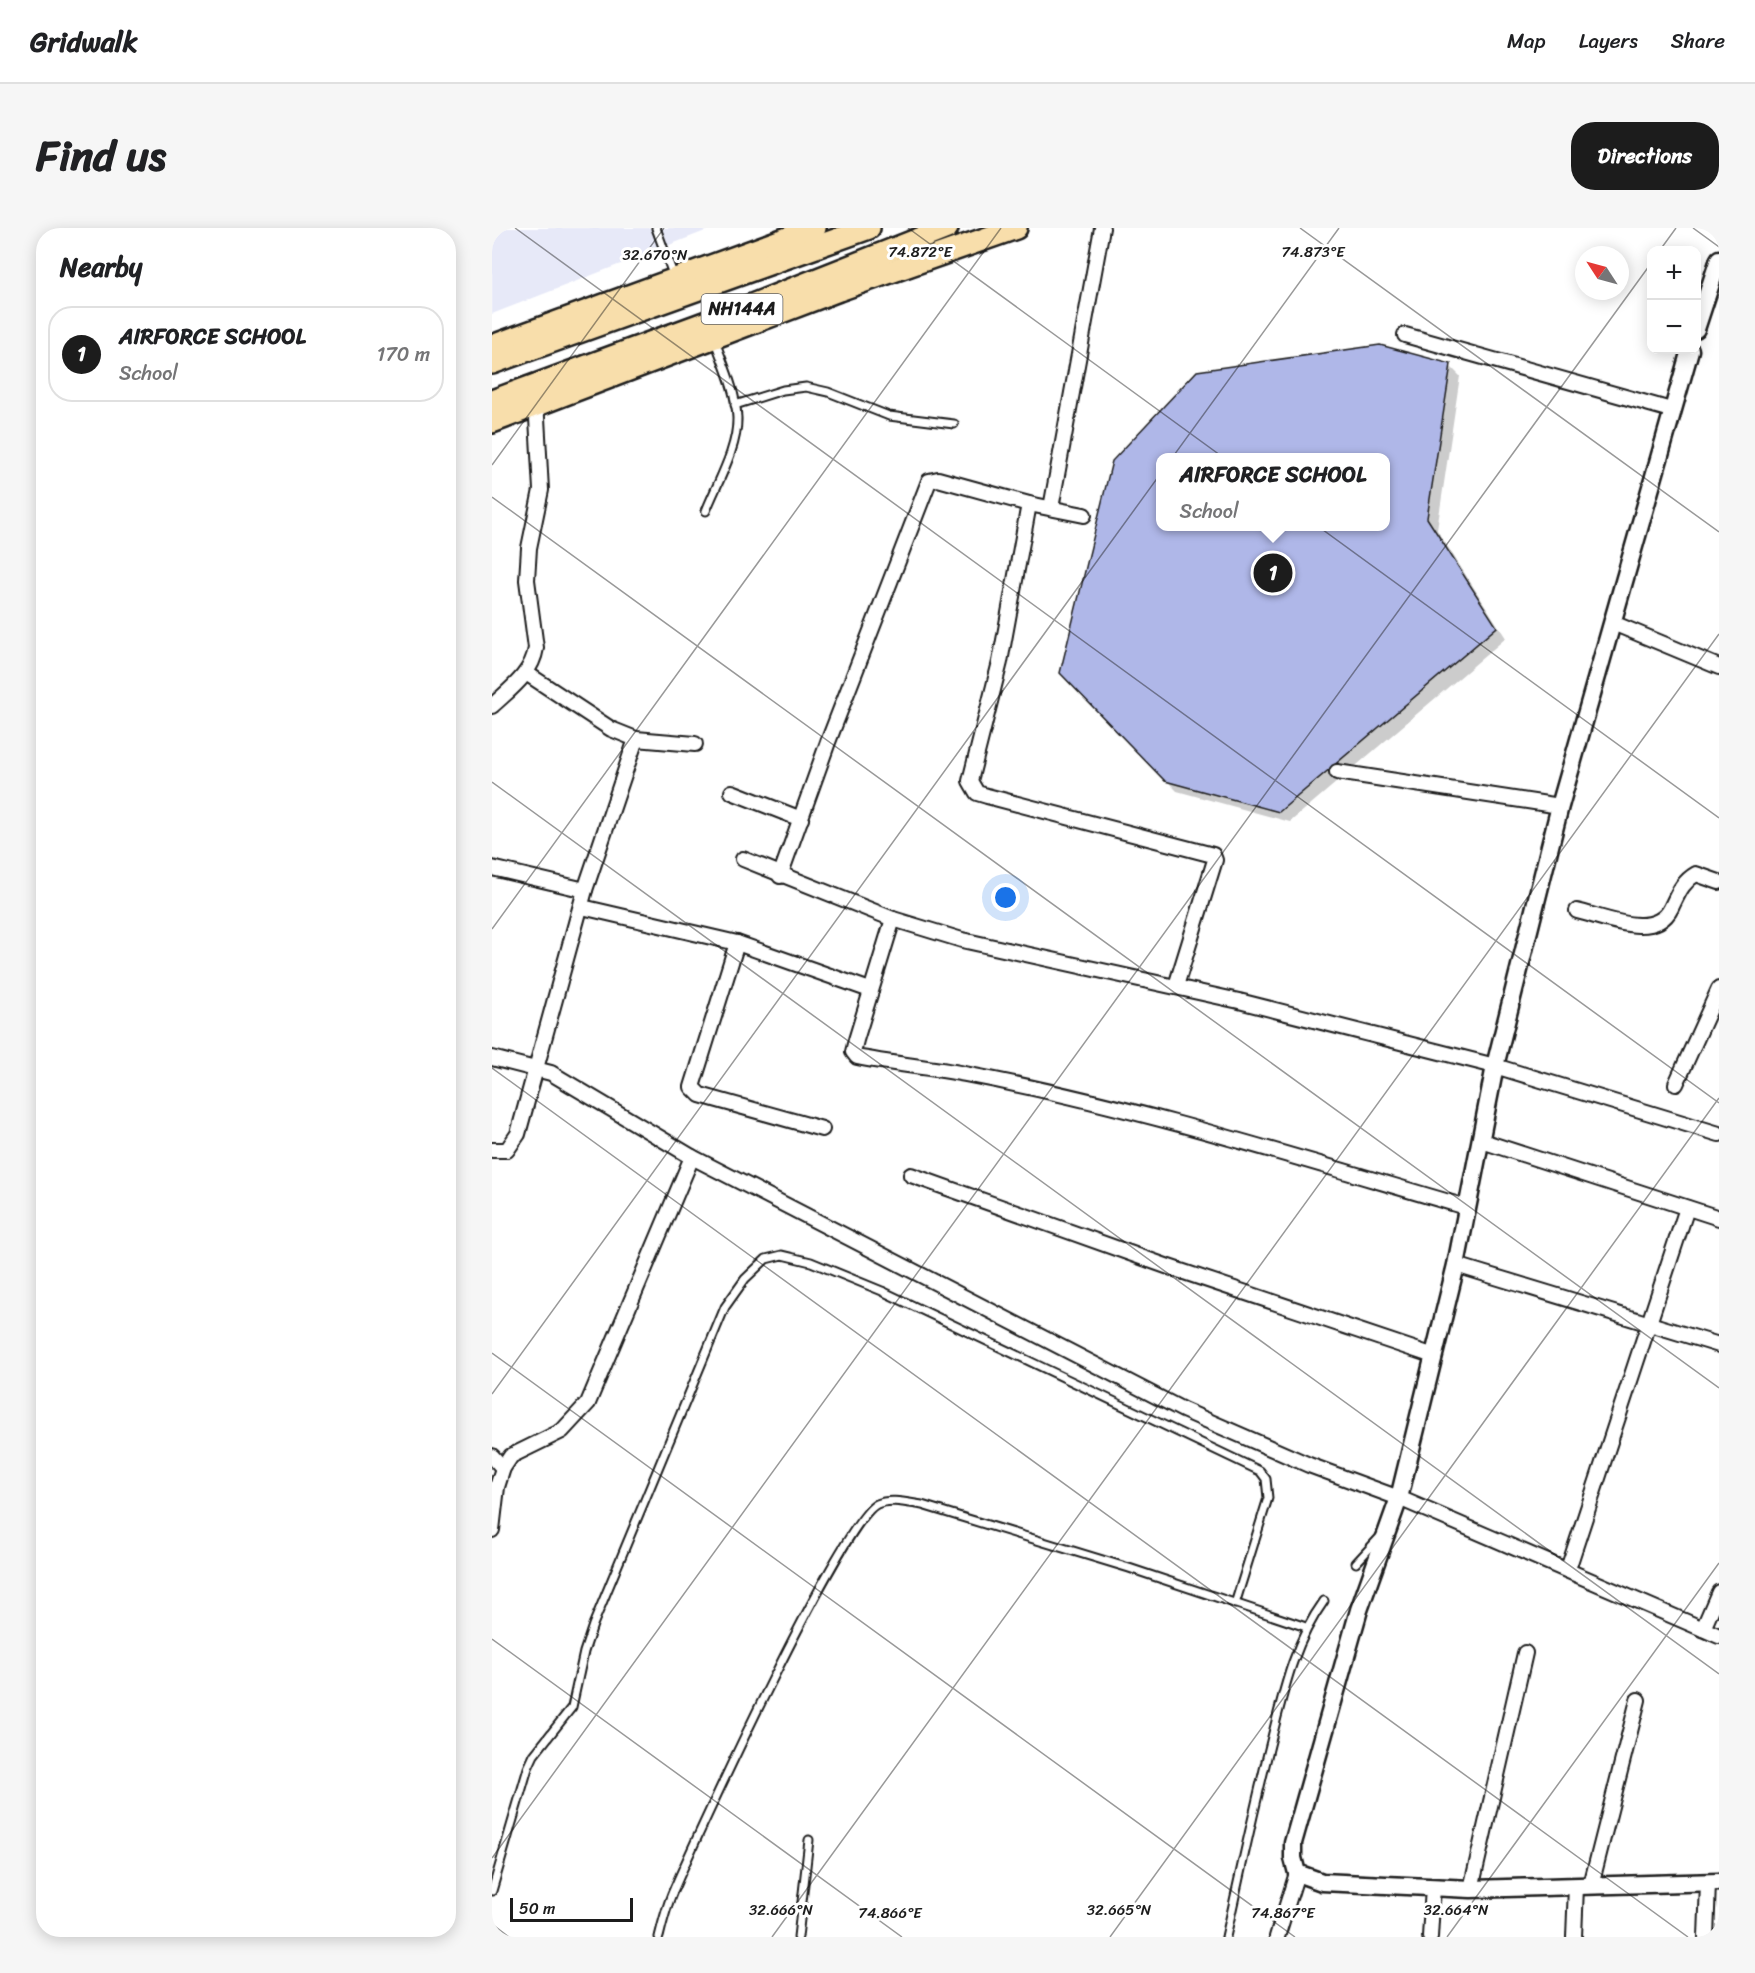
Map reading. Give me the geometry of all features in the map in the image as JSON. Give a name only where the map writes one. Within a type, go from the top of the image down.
[{"type":"highway","points":[[492,346],[677,288],[815,228]]},
{"type":"highway","name":"NH144A","points":[[492,363],[677,288],[869,228]]},
{"type":"highway","name":"NH144A","points":[[492,401],[535,396],[711,330],[948,228]]},
{"type":"highway","points":[[711,330],[1016,228]]},
{"type":"highway","points":[[492,422],[535,396]]},
{"type":"street","points":[[1051,508],[1102,228]]},
{"type":"street","points":[[1701,314],[1719,259]]},
{"type":"street","points":[[1405,335],[1671,410]]},
{"type":"street","points":[[1277,1937],[1297,1873],[1293,1858],[1293,1843],[1359,1610],[1399,1498],[1456,1265],[1482,1142],[1495,1066],[1560,806],[1689,354]]},
{"type":"street","points":[[492,706],[526,673],[534,659],[536,648],[527,580],[529,548],[541,490],[535,396]]},
{"type":"street","points":[[780,876],[924,488],[929,481],[938,479],[1029,504],[1084,515]]},
{"type":"street","points":[[1029,504],[1000,662],[970,781],[977,793],[1213,855],[1215,860],[1176,986]]},
{"type":"street","points":[[1613,623],[1719,667]]},
{"type":"street","points":[[526,673],[611,729],[636,739],[695,744]]},
{"type":"street","points":[[492,1150],[507,1150],[518,1134],[534,1068],[585,890],[636,739]]},
{"type":"street","points":[[1337,772],[1560,806]]},
{"type":"street","points":[[732,792],[801,819]]},
{"type":"street","points":[[743,859],[780,876],[893,919],[962,940],[1176,986],[1495,1066],[1719,1134]]},
{"type":"street","points":[[492,868],[585,890]]},
{"type":"street","points":[[1577,911],[1638,925],[1653,925],[1662,921],[1669,913],[1686,879],[1695,874],[1719,882]]},
{"type":"street","points":[[582,907],[737,943],[870,990]]},
{"type":"street","points":[[893,919],[853,1052],[857,1057],[965,1074],[1098,1105],[1222,1137],[1467,1207]]},
{"type":"street","points":[[737,943],[692,1087],[700,1095],[822,1129]]},
{"type":"street","points":[[1676,1084],[1719,989]]},
{"type":"street","points":[[492,1058],[551,1073],[692,1157],[1183,1410],[1291,1457],[1399,1498],[1568,1569],[1719,1636]]},
{"type":"street","points":[[1482,1142],[1719,1218]]},
{"type":"street","points":[[492,1530],[497,1487],[503,1468],[512,1456],[562,1431],[588,1403],[692,1157]]},
{"type":"street","points":[[911,1174],[1167,1266],[1434,1356]]},
{"type":"street","points":[[1568,1569],[1687,1208]]},
{"type":"street","points":[[1456,1265],[1719,1345]]},
{"type":"street","points":[[492,1456],[503,1468]]},
{"type":"street","points":[[1703,1629],[1719,1592]]},
{"type":"street","points":[[1471,1889],[1525,1653]]},
{"type":"street","points":[[1574,1937],[1584,1886],[1638,1700]]},
{"type":"street","points":[[1297,1873],[1322,1882],[1471,1889],[1714,1882],[1706,1937]]},
{"type":"street","points":[[1430,1937],[1433,1887]]},
{"type":"lane","points":[[656,228],[677,288]]},
{"type":"lane","points":[[706,511],[732,445],[737,420],[735,405],[711,330]]},
{"type":"lane","points":[[735,405],[783,390],[806,387],[828,392],[889,417],[954,424]]},
{"type":"lane","points":[[492,1891],[528,1768],[534,1755],[572,1707],[584,1652],[593,1625],[725,1308],[745,1279],[766,1259],[782,1255],[811,1262],[882,1291],[1260,1471],[1266,1479],[1268,1498],[1235,1604]]},
{"type":"lane","points":[[658,1937],[673,1892],[780,1668],[835,1560],[859,1523],[877,1503],[891,1501],[922,1506],[1306,1627]]},
{"type":"lane","points":[[1356,1563],[1388,1528]]},
{"type":"lane","points":[[1226,1937],[1252,1814],[1290,1667],[1306,1627],[1324,1601]]},
{"type":"lane","points":[[798,1937],[808,1840]]},
{"type":"shaded area","points":[[492,228],[713,228],[492,314]]},
{"type":"building","points":[[1380,345],[1451,364],[1427,518],[1497,627],[1279,812],[1165,781],[1060,673],[1112,461],[1197,371]]},
{"type":"place","name":"AIRFORCE SCHOOL","points":[[1273,573]]}]
